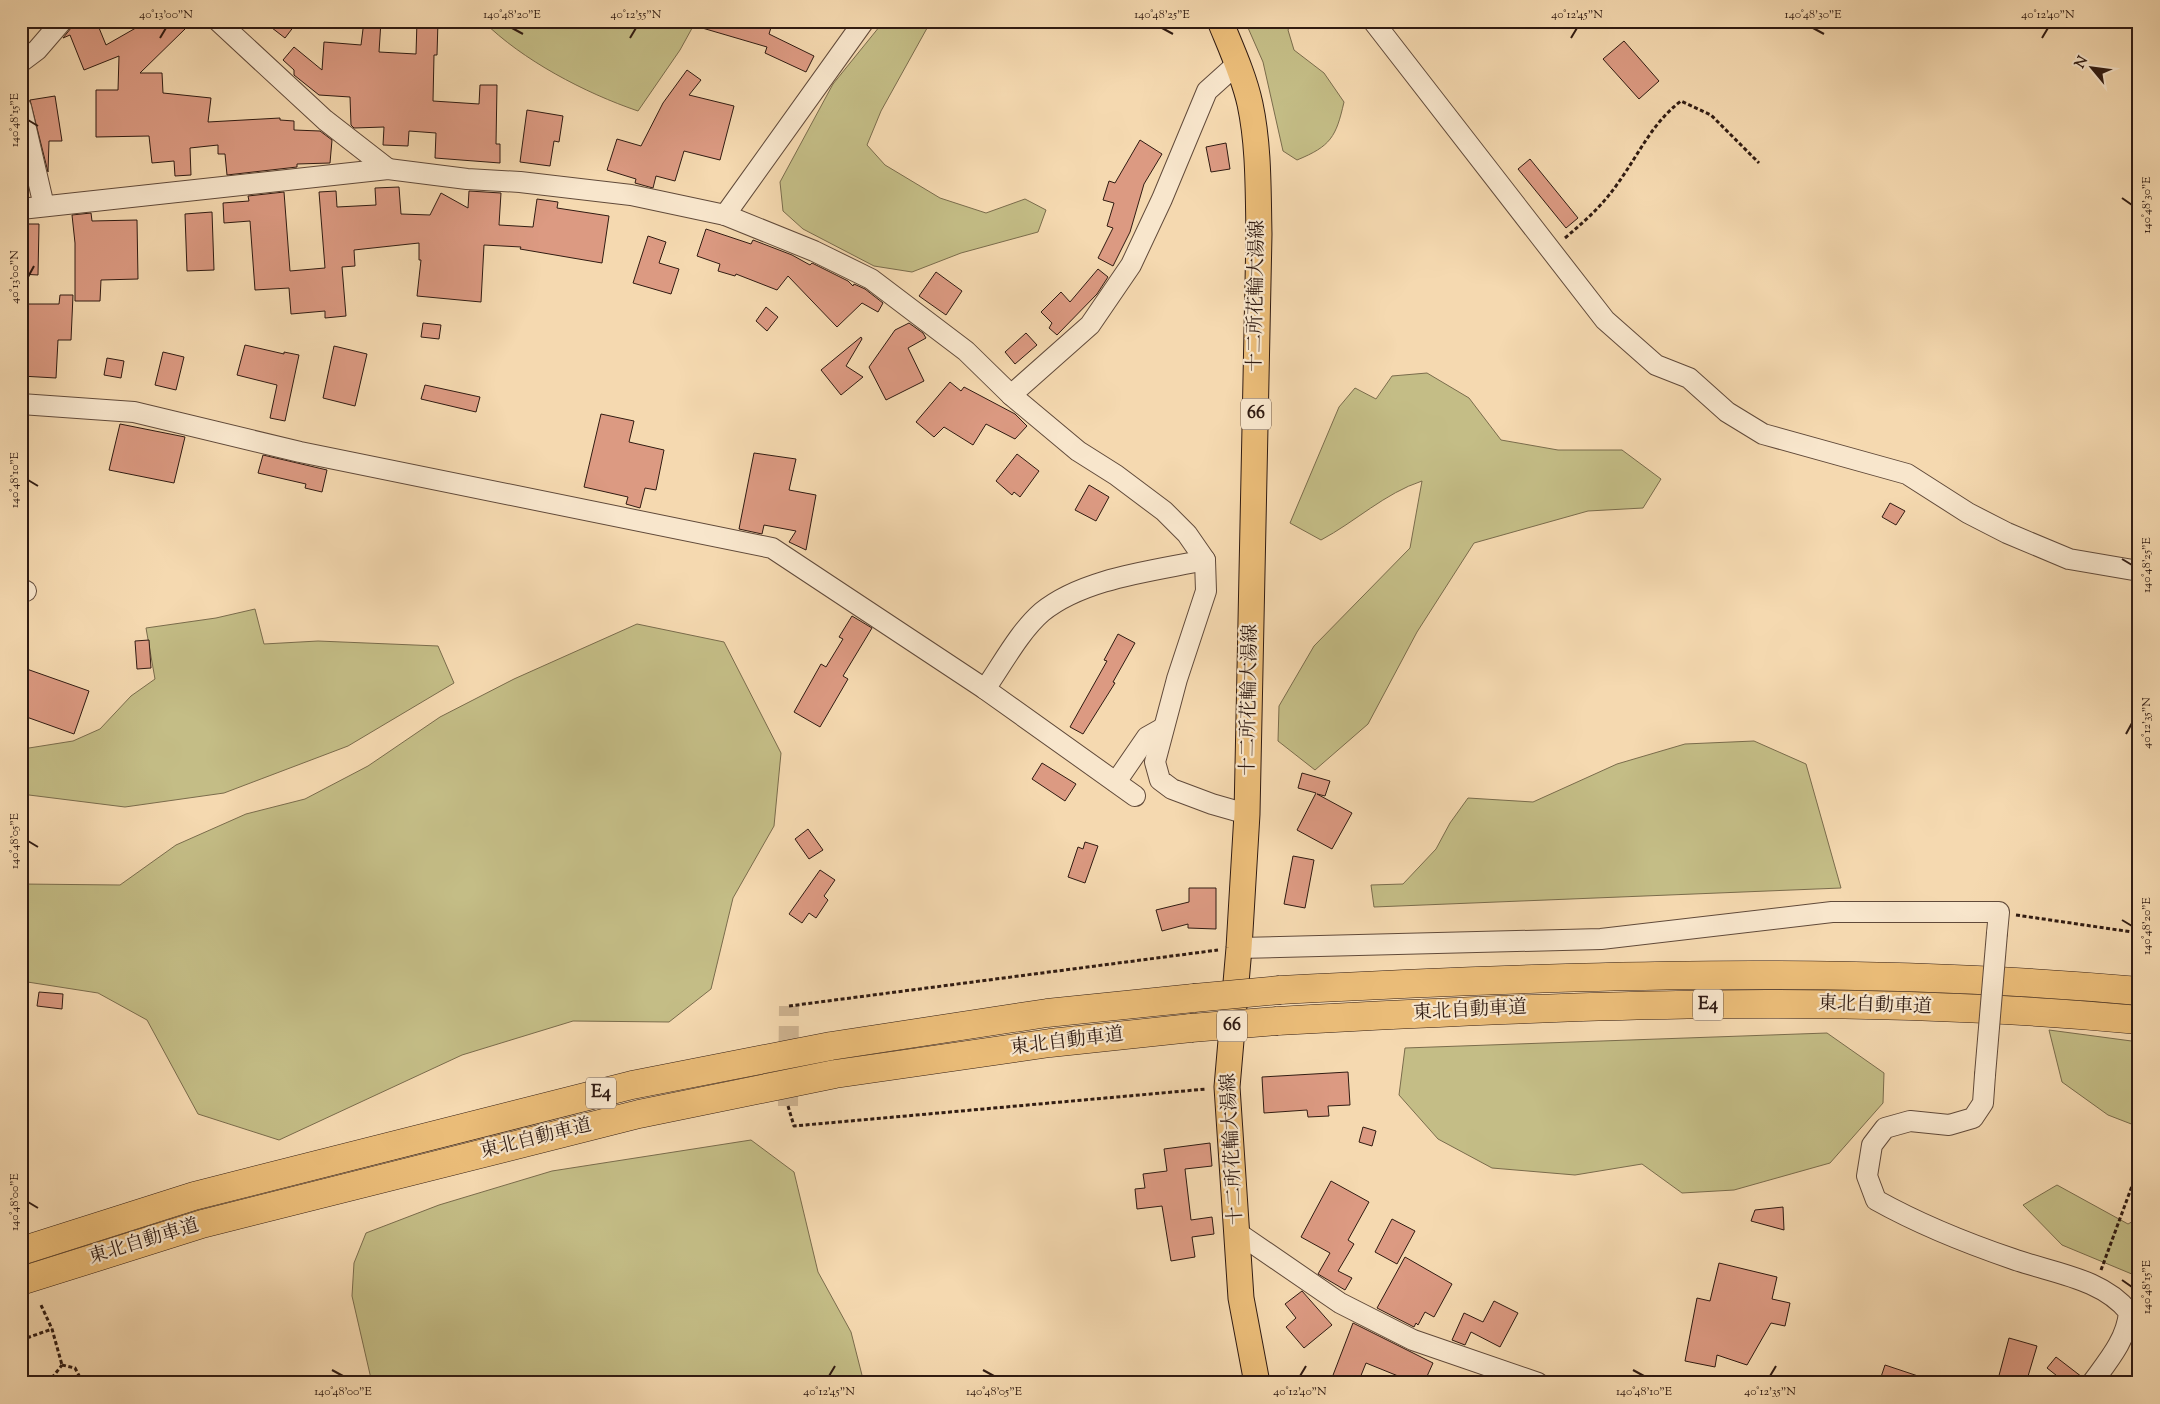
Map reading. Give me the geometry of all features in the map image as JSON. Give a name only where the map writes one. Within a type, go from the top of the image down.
[{"type":"highway","name":"東北自動車道","points":[[21,1251],[194,1196],[632,1086],[831,1046],[1047,1013],[1280,990],[1513,978],[1805,975],[2044,982],[2139,991]]},
{"type":"highway","name":"東北自動車道","points":[[21,1281],[202,1224],[639,1114],[835,1074],[1050,1043],[1277,1021],[1514,1008],[1805,1004],[2042,1011],[2139,1020]]},
{"type":"main road","name":"十二所花輪大湯線","points":[[1220,21],[1250,104],[1257,166],[1259,234],[1248,814],[1227,1087],[1241,1298],[1257,1383]]},
{"type":"street","points":[[21,62],[37,50],[62,21]]},
{"type":"street","points":[[218,21],[325,120],[388,169]]},
{"type":"street","points":[[725,215],[864,21]]},
{"type":"street","points":[[1373,21],[1606,320],[1656,365],[1689,378],[1727,412],[1763,434],[1907,474],[1968,513],[2007,533],[2069,559],[2139,571]]},
{"type":"street","points":[[1011,395],[1090,325],[1131,265],[1162,199],[1207,91],[1237,64]]},
{"type":"street","points":[[21,107],[44,206]]},
{"type":"street","points":[[21,209],[388,169],[467,179],[520,182],[631,195],[725,215],[814,251],[871,279],[966,351],[1011,395],[1078,451],[1116,475],[1164,511],[1188,534],[1204,560],[1206,591],[1162,728],[1155,762],[1160,780],[1172,789],[1212,804],[1248,814]]},
{"type":"street","points":[[21,404],[134,412],[300,452],[772,548],[985,690],[1135,796]]},
{"type":"street","points":[[985,690],[1023,635],[1042,613],[1071,595],[1114,579],[1204,560]]},
{"type":"street","points":[[1116,782],[1147,737],[1162,728]]},
{"type":"street","points":[[1239,948],[1601,939],[1832,912],[1998,912],[1983,1103],[1973,1118],[1948,1125],[1910,1121],[1885,1128],[1872,1145],[1867,1176],[1876,1200],[1905,1216],[1994,1252],[2082,1280],[2119,1298],[2129,1312],[2128,1327],[2114,1352],[2092,1383]]},
{"type":"street","points":[[1238,1233],[1348,1308],[1413,1340],[1538,1383]]},
{"type":"path","points":[[1551,250],[1596,212],[1619,182],[1651,129],[1681,100],[1711,115],[1759,163]]},
{"type":"path","points":[[1998,912],[2139,932]]},
{"type":"path","points":[[789,1006],[1239,948]]},
{"type":"path","points":[[788,1106],[794,1126],[1227,1087]]},
{"type":"path","points":[[2095,1287],[2132,1186]]},
{"type":"path","points":[[41,1305],[52,1329],[62,1365]]},
{"type":"path","points":[[21,1340],[52,1329]]},
{"type":"path","points":[[48,1383],[62,1365]]},
{"type":"path","points":[[62,1365],[76,1368],[82,1383]]},
{"type":"shaded area","points":[[483,21],[696,21],[680,50],[638,111],[597,95],[555,74],[516,49]]},
{"type":"shaded area","points":[[884,21],[931,21],[881,111],[867,145],[885,165],[940,198],[986,213],[1025,199],[1046,210],[1038,232],[961,253],[912,272],[874,266],[803,229],[783,211],[780,182],[833,84]]},
{"type":"shaded area","points":[[1245,21],[1292,21],[1288,30],[1294,50],[1324,73],[1344,102],[1335,132],[1330,139],[1318,150],[1297,160],[1283,151],[1263,62]]},
{"type":"shaded area","points":[[1427,373],[1469,398],[1501,440],[1558,450],[1622,450],[1661,479],[1643,508],[1588,511],[1474,543],[1417,632],[1368,724],[1315,770],[1278,741],[1279,706],[1314,646],[1410,548],[1422,481],[1408,486],[1383,500],[1321,540],[1290,523],[1339,407],[1355,388],[1376,399],[1392,376]]},
{"type":"shaded area","points":[[255,609],[264,644],[318,641],[438,646],[454,683],[348,746],[224,793],[125,807],[21,794],[22,751],[29,748],[73,741],[100,729],[131,696],[155,679],[146,628],[216,618]]},
{"type":"shaded area","points":[[637,624],[724,642],[781,753],[774,826],[733,898],[711,989],[669,1022],[573,1021],[462,1055],[279,1140],[198,1114],[147,1020],[98,993],[21,981],[21,884],[120,885],[176,845],[246,814],[305,799],[368,766],[440,717],[514,679]]},
{"type":"shaded area","points":[[1754,741],[1806,764],[1841,888],[1374,907],[1371,885],[1403,884],[1436,849],[1450,823],[1468,798],[1533,802],[1617,764],[1685,744]]},
{"type":"shaded area","points":[[2049,1030],[2139,1042],[2139,1127],[2108,1115],[2062,1082]]},
{"type":"shaded area","points":[[1827,1033],[1884,1073],[1883,1103],[1830,1163],[1734,1190],[1682,1193],[1642,1164],[1575,1175],[1492,1168],[1438,1139],[1399,1095],[1405,1048]]},
{"type":"shaded area","points":[[751,1140],[794,1172],[818,1272],[851,1332],[864,1383],[372,1383],[352,1296],[354,1263],[366,1233],[439,1205],[552,1171]]},
{"type":"shaded area","points":[[2057,1185],[2128,1224],[2139,1218],[2139,1277],[2062,1245],[2023,1205]]},
{"type":"building","points":[[74,21],[101,21],[97,23],[106,45],[148,21],[177,21],[185,29],[140,73],[162,73],[163,93],[211,98],[208,122],[280,118],[280,120],[294,121],[294,130],[320,131],[332,140],[330,163],[297,164],[297,167],[227,175],[225,154],[218,154],[218,145],[190,148],[191,175],[175,176],[174,161],[152,163],[149,136],[96,137],[96,90],[118,90],[119,56],[84,70],[70,35],[63,38]]},
{"type":"building","points":[[263,21],[298,21],[285,38]]},
{"type":"building","points":[[364,21],[381,21],[379,52],[416,54],[417,21],[438,21],[437,55],[434,55],[433,101],[479,104],[480,85],[497,85],[496,144],[500,144],[500,163],[435,158],[436,133],[409,131],[408,146],[383,145],[384,127],[354,128],[351,125],[350,97],[319,95],[294,75],[294,70],[283,60],[294,47],[322,70],[324,42],[361,45]]},
{"type":"building","points":[[693,21],[773,21],[769,34],[814,56],[806,72],[765,53],[767,47],[692,25]]},
{"type":"building","points":[[1624,41],[1659,81],[1639,99],[1603,59]]},
{"type":"building","points":[[687,70],[701,80],[689,95],[734,106],[720,160],[684,151],[675,181],[656,176],[653,188],[635,183],[636,179],[607,170],[617,139],[641,146],[663,103]]},
{"type":"building","points":[[55,96],[62,141],[49,141],[48,172],[30,100]]},
{"type":"building","points":[[527,110],[563,116],[559,142],[554,141],[550,166],[520,162]]},
{"type":"building","points":[[1140,140],[1162,154],[1144,184],[1130,232],[1113,266],[1098,258],[1113,228],[1107,226],[1114,203],[1103,200],[1109,181],[1115,183]]},
{"type":"building","points":[[1226,143],[1230,169],[1211,172],[1206,147]]},
{"type":"building","points":[[1530,159],[1578,218],[1566,228],[1518,169]]},
{"type":"building","points":[[399,187],[401,214],[430,215],[441,193],[468,208],[469,191],[501,193],[499,225],[533,227],[537,199],[558,202],[557,208],[609,216],[602,263],[520,249],[521,247],[484,245],[481,302],[417,296],[421,260],[419,260],[419,243],[354,250],[355,266],[342,267],[346,316],[325,318],[325,311],[291,314],[289,288],[255,290],[250,221],[224,223],[223,203],[249,201],[248,196],[284,192],[290,271],[325,268],[319,192],[336,191],[337,207],[376,205],[375,188]]},
{"type":"building","points":[[212,212],[214,270],[187,271],[185,214]]},
{"type":"building","points":[[91,213],[92,221],[137,220],[138,279],[101,280],[100,301],[75,301],[75,243],[72,215]]},
{"type":"building","points":[[21,224],[39,224],[38,275],[21,274]]},
{"type":"building","points":[[706,229],[751,244],[753,240],[792,255],[810,265],[812,263],[848,281],[853,286],[854,284],[865,289],[883,303],[878,312],[862,303],[837,327],[788,276],[777,290],[736,274],[735,276],[718,271],[720,264],[697,256]]},
{"type":"building","points":[[648,236],[666,242],[659,263],[679,269],[671,294],[633,283]]},
{"type":"building","points":[[1098,269],[1108,277],[1097,294],[1057,335],[1049,328],[1052,323],[1041,312],[1061,292],[1070,302]]},
{"type":"building","points":[[936,272],[962,291],[946,315],[919,296]]},
{"type":"building","points":[[60,295],[73,295],[71,340],[58,340],[56,378],[21,376],[21,304],[59,304]]},
{"type":"building","points":[[766,307],[778,317],[767,331],[756,321]]},
{"type":"building","points":[[423,323],[441,325],[439,339],[421,337]]},
{"type":"building","points":[[909,323],[923,333],[926,338],[908,348],[924,381],[886,400],[869,367],[895,330]]},
{"type":"building","points":[[1026,333],[1037,345],[1015,364],[1005,352]]},
{"type":"building","points":[[861,337],[862,339],[846,366],[863,377],[841,395],[821,370]]},
{"type":"building","points":[[245,345],[284,354],[284,352],[299,355],[285,421],[270,418],[277,385],[237,375]]},
{"type":"building","points":[[334,346],[367,354],[355,406],[323,398]]},
{"type":"building","points":[[163,352],[184,357],[176,390],[155,385]]},
{"type":"building","points":[[107,358],[124,361],[121,378],[104,375]]},
{"type":"building","points":[[950,382],[961,391],[964,387],[1015,414],[1027,426],[1015,439],[986,424],[973,445],[944,427],[934,437],[916,422]]},
{"type":"building","points":[[425,385],[480,397],[476,412],[421,399]]},
{"type":"building","points":[[601,414],[634,421],[629,442],[664,450],[656,490],[645,488],[640,508],[626,504],[628,497],[584,487]]},
{"type":"building","points":[[120,424],[185,437],[174,483],[109,470]]},
{"type":"building","points":[[754,453],[796,459],[789,490],[816,495],[806,550],[789,542],[796,531],[764,525],[762,534],[739,529]]},
{"type":"building","points":[[1017,454],[1039,471],[1020,497],[1014,492],[1012,495],[996,481]]},
{"type":"building","points":[[263,455],[327,470],[322,492],[305,488],[306,484],[258,473]]},
{"type":"building","points":[[1089,485],[1109,497],[1096,521],[1075,510]]},
{"type":"building","points":[[1890,503],[1905,511],[1896,525],[1882,517]]},
{"type":"building","points":[[852,616],[872,628],[843,676],[848,679],[820,727],[794,712],[821,664],[826,667],[843,639],[839,637]]},
{"type":"building","points":[[1118,634],[1135,643],[1113,682],[1115,683],[1083,734],[1070,727],[1107,661],[1104,660]]},
{"type":"building","points":[[149,640],[151,668],[137,669],[135,641]]},
{"type":"building","points":[[21,667],[89,691],[74,734],[21,715]]},
{"type":"building","points":[[1042,763],[1076,784],[1065,801],[1032,779]]},
{"type":"building","points":[[1302,773],[1330,781],[1325,796],[1317,794],[1352,813],[1332,849],[1297,830],[1316,793],[1298,788]]},
{"type":"building","points":[[808,829],[823,850],[809,859],[795,839]]},
{"type":"building","points":[[1085,842],[1098,846],[1085,883],[1068,877],[1078,847],[1083,849]]},
{"type":"building","points":[[1293,856],[1314,860],[1305,908],[1284,904]]},
{"type":"building","points":[[820,870],[835,880],[824,896],[828,900],[816,918],[809,913],[802,923],[789,914]]},
{"type":"building","points":[[1189,888],[1216,888],[1216,929],[1188,928],[1188,924],[1162,931],[1156,910],[1189,902]]},
{"type":"building","points":[[39,992],[63,994],[62,1009],[37,1006]]},
{"type":"building","points":[[1348,1072],[1350,1105],[1328,1106],[1329,1116],[1308,1117],[1307,1110],[1264,1113],[1262,1077]]},
{"type":"building","points":[[1363,1127],[1376,1131],[1372,1146],[1359,1142]]},
{"type":"building","points":[[1210,1143],[1212,1166],[1185,1169],[1191,1220],[1212,1217],[1214,1234],[1192,1237],[1195,1257],[1171,1261],[1162,1206],[1137,1209],[1135,1189],[1145,1188],[1143,1174],[1167,1171],[1164,1149]]},
{"type":"building","points":[[1331,1181],[1369,1202],[1348,1240],[1354,1244],[1338,1271],[1352,1278],[1345,1290],[1318,1274],[1330,1253],[1301,1237]]},
{"type":"building","points":[[1783,1207],[1784,1230],[1751,1221],[1755,1210]]},
{"type":"building","points":[[1392,1219],[1415,1231],[1397,1264],[1375,1252]]},
{"type":"building","points":[[1405,1257],[1452,1284],[1434,1317],[1425,1312],[1418,1325],[1416,1323],[1414,1327],[1377,1308]]},
{"type":"building","points":[[1719,1263],[1777,1277],[1772,1299],[1790,1303],[1785,1326],[1771,1323],[1747,1365],[1717,1355],[1715,1367],[1685,1361],[1697,1298],[1710,1301]]},
{"type":"building","points":[[1302,1291],[1332,1325],[1304,1348],[1286,1327],[1296,1318],[1285,1304]]},
{"type":"building","points":[[1494,1301],[1518,1313],[1500,1347],[1471,1332],[1465,1345],[1452,1340],[1464,1313],[1483,1322]]},
{"type":"building","points":[[1353,1323],[1433,1363],[1424,1383],[1401,1383],[1403,1378],[1366,1363],[1358,1383],[1330,1383]]},
{"type":"building","points":[[2009,1338],[2037,1346],[2026,1383],[1997,1383]]},
{"type":"building","points":[[2056,1357],[2082,1377],[2080,1383],[2066,1383],[2047,1368]]},
{"type":"building","points":[[1885,1365],[1930,1380],[1930,1383],[1879,1383]]},
{"type":"tunnel","points":[[788,1106],[789,1006]]}]
